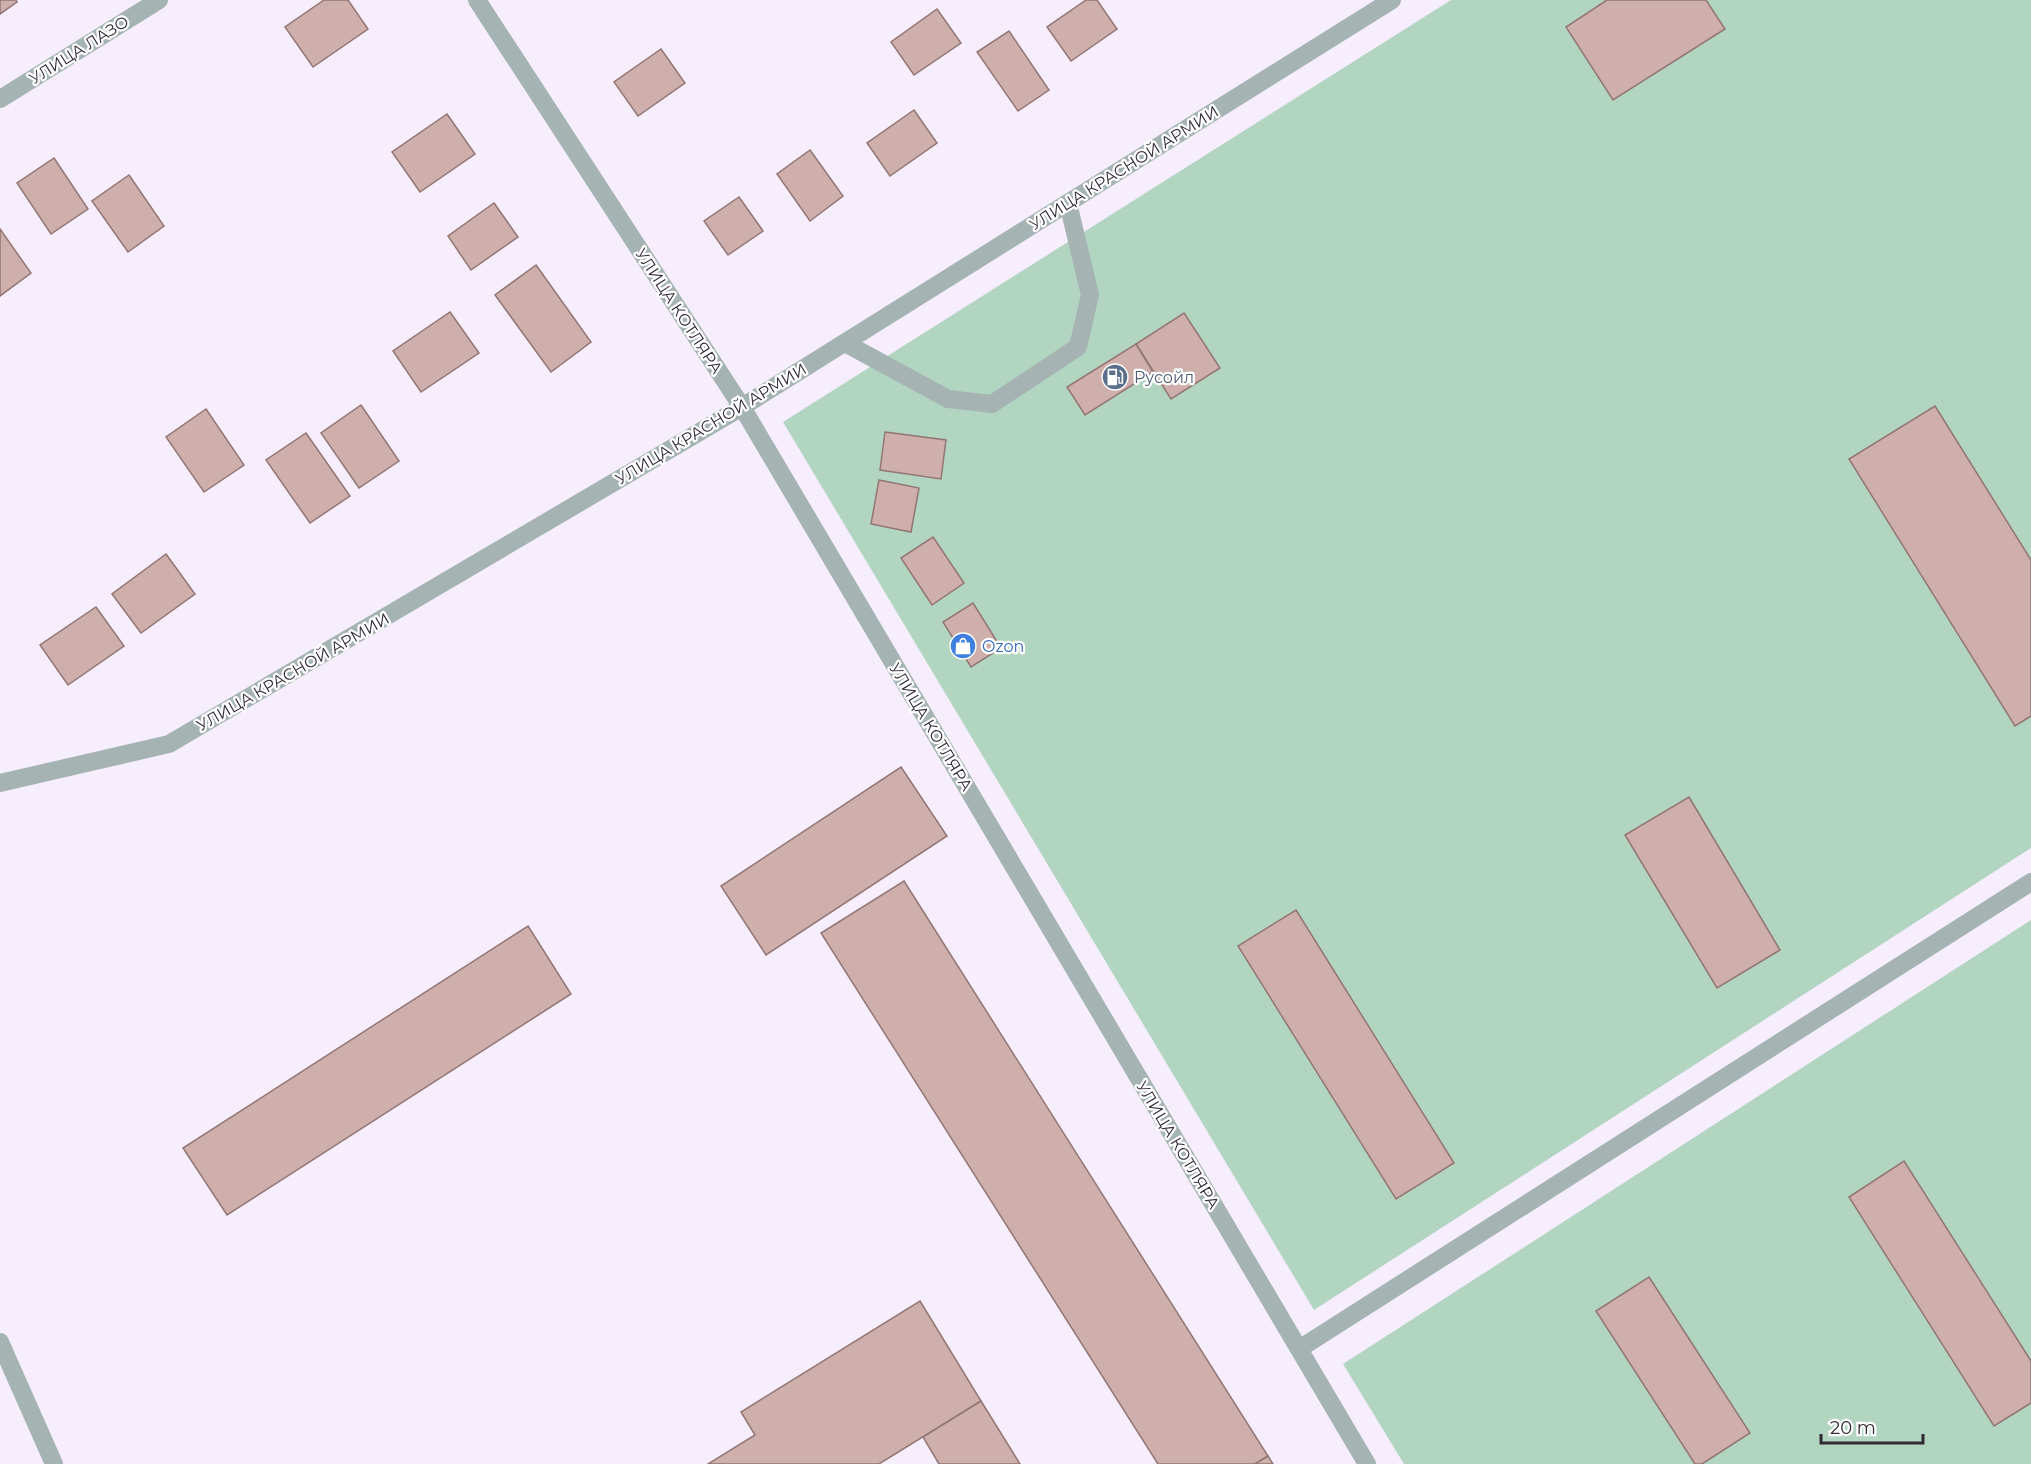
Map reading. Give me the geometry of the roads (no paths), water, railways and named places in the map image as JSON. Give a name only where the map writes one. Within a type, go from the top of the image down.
[{"type":"street","name":"УЛИЦА ЛАЗО","points":[[0,99],[159,0]]},
{"type":"street","name":"УЛИЦА КОТЛЯРА","points":[[477,0],[741,407],[1367,1464]]},
{"type":"street","name":"УЛИЦА КРАСНОЙ АРМИИ","points":[[0,783],[169,744],[741,407],[1392,0]]},
{"type":"street","points":[[845,343],[948,399],[992,404],[1078,347],[1090,295],[1068,203]]},
{"type":"street","points":[[1299,1349],[2031,882]]},
{"type":"street","points":[[0,1342],[54,1464]]},
{"type":"place","name":"Русойл","points":[[1115,377]]},
{"type":"place","name":"Ozon","points":[[963,646]]}]
